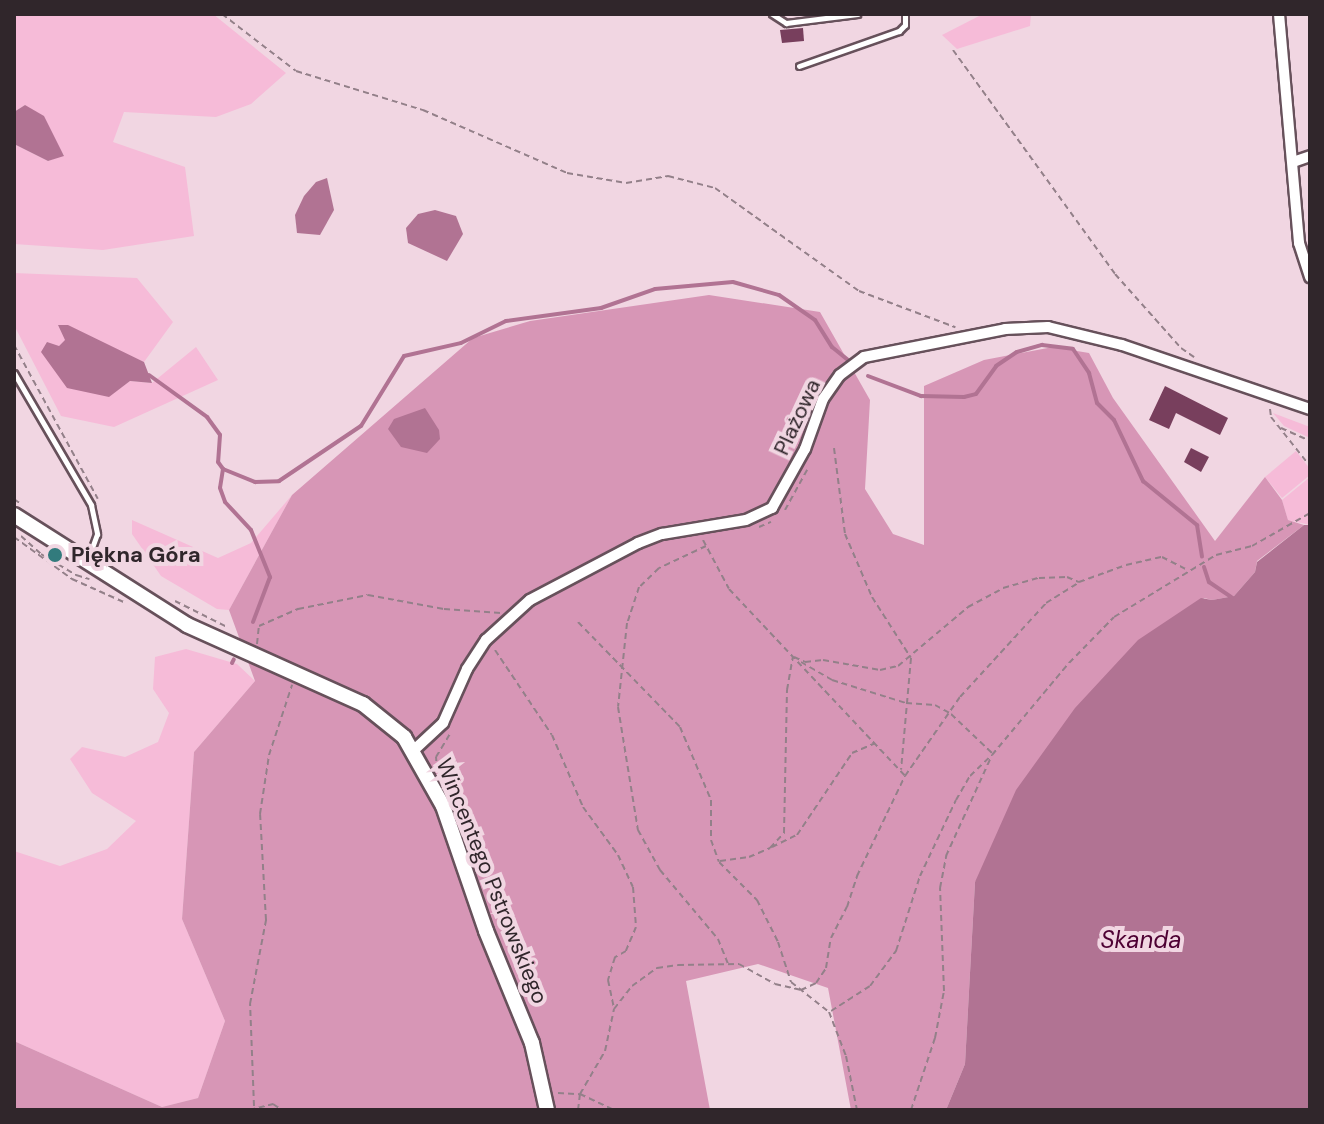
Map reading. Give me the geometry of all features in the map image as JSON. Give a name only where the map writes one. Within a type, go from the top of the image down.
[{"type":"street","points":[[1279,14],[1299,243],[1310,277]]},
{"type":"street","points":[[1293,162],[1310,156]]},
{"type":"street","name":"Plażowa","points":[[414,750],[443,723],[467,669],[486,640],[509,615],[548,588],[620,550],[662,534],[746,520],[772,508],[793,473],[831,386],[851,365],[880,351],[1005,329],[1060,328],[1122,345],[1310,409]]},
{"type":"street","name":"Wincentego Pstrowskiego","points":[[21,511],[87,562],[187,625],[363,704],[389,722],[414,750],[430,776],[486,931],[532,1043],[547,1110]]},
{"type":"lane","points":[[772,14],[786,23],[857,14]]},
{"type":"lane","points":[[799,66],[899,31],[905,25],[905,14]]},
{"type":"lane","points":[[14,373],[91,505],[97,534],[87,562]]},
{"type":"path","points":[[222,14],[296,71],[423,110],[567,173],[626,183],[668,176],[715,188],[859,291],[960,329]]},
{"type":"path","points":[[953,50],[1115,274],[1181,348],[1202,360]]},
{"type":"path","points":[[1276,408],[1270,407],[1280,427],[1310,466]]},
{"type":"path","points":[[1280,427],[1310,441]]},
{"type":"path","points":[[834,448],[845,534],[872,597],[911,658],[901,770]]},
{"type":"path","points":[[750,530],[767,525],[786,509],[810,464]]},
{"type":"path","points":[[14,499],[21,511]]},
{"type":"path","points":[[829,1012],[870,986],[896,951],[920,876],[970,776],[1069,663],[1114,617],[1188,570],[1216,555],[1252,546],[1310,513]]},
{"type":"path","points":[[699,527],[729,589],[777,635],[793,657],[905,776]]},
{"type":"path","points":[[706,546],[659,568],[639,587],[627,623],[618,707],[638,830],[660,870],[718,939],[729,965]]},
{"type":"path","points":[[614,1009],[632,986],[657,968],[739,964],[775,984],[801,990],[816,983],[826,968],[831,938],[847,907],[857,876],[905,776],[960,697],[1046,603],[1079,582],[1162,557],[1188,570]]},
{"type":"path","points":[[793,657],[805,662],[823,660],[880,670],[898,666],[968,607],[1003,588],[1039,578],[1067,577],[1079,582]]},
{"type":"path","points":[[257,644],[259,626],[298,609],[368,595],[444,609],[509,615]]},
{"type":"path","points":[[169,598],[233,631]]},
{"type":"path","points":[[578,622],[680,727],[711,800],[711,840],[719,862],[757,900],[778,942],[791,982],[829,1012],[846,1056],[857,1110]]},
{"type":"path","points":[[486,654],[492,646]]},
{"type":"path","points":[[495,650],[552,735],[583,807],[618,855],[633,887],[636,927],[626,951],[615,957],[608,980],[614,1009],[605,1051],[580,1094],[578,1110]]},
{"type":"path","points":[[793,657],[832,680],[906,703],[935,705],[951,714],[992,754]]},
{"type":"path","points":[[770,848],[784,833],[787,690],[793,657]]},
{"type":"path","points":[[254,1106],[250,1004],[266,920],[260,814],[269,755],[297,672]]},
{"type":"path","points":[[430,776],[439,770],[436,757],[451,731]]},
{"type":"path","points":[[719,862],[749,857],[797,835],[852,753],[875,743]]},
{"type":"path","points":[[911,1110],[935,1038],[944,991],[940,888],[946,856],[992,754]]},
{"type":"path","points":[[545,1093],[580,1094],[615,1110]]},
{"type":"path","points":[[249,1110],[254,1106],[273,1104],[282,1110]]},
{"type":"shaded area","points":[[14,14],[213,14],[286,73],[251,104],[216,117],[124,112],[113,142],[185,167],[194,236],[103,250],[14,244],[14,144],[48,161],[64,155],[25,105],[14,112]]},
{"type":"shaded area","points":[[983,14],[1031,14],[1030,26],[957,49],[942,35]]},
{"type":"shaded area","points":[[14,273],[137,278],[173,322],[144,362],[58,325],[66,340],[59,346],[109,396],[130,381],[152,383],[196,347],[218,380],[114,427],[61,416],[14,325]]},
{"type":"shaded area","points":[[709,295],[820,312],[870,400],[865,489],[893,534],[924,545],[924,386],[984,360],[1053,347],[1089,353],[1113,398],[1215,541],[1265,477],[1282,500],[1288,520],[1304,525],[1257,561],[1255,572],[1234,596],[1212,600],[1204,598],[975,882],[965,1064],[946,1110],[851,1110],[828,988],[758,964],[686,981],[710,1110],[14,1110],[14,1041],[162,1107],[198,1098],[225,1021],[182,919],[194,752],[255,681],[229,610],[292,495],[473,338],[530,321]]},
{"type":"shaded area","points":[[1273,413],[1310,427],[1310,438],[1284,426]]},
{"type":"shaded area","points":[[1296,451],[1310,469],[1310,475],[1282,498],[1265,477]]},
{"type":"shaded area","points":[[1310,477],[1310,525],[1288,520],[1282,500]]},
{"type":"shaded area","points":[[292,495],[229,610],[217,609],[161,576],[132,534],[132,520],[218,558],[251,543]]},
{"type":"shaded area","points":[[186,649],[237,664],[255,681],[194,752],[182,919],[225,1021],[198,1098],[162,1107],[14,1041],[14,851],[60,866],[107,849],[136,821],[92,793],[70,759],[82,747],[125,757],[158,742],[169,713],[153,689],[155,657]]},
{"type":"water","points":[[25,105],[44,116],[64,156],[48,161],[14,144],[14,112]]},
{"type":"water","points":[[327,178],[334,210],[320,235],[297,233],[295,215],[304,196],[316,182]]},
{"type":"water","points":[[435,210],[456,216],[463,234],[447,261],[408,243],[406,228],[418,214]]},
{"type":"water","points":[[58,325],[68,325],[144,362],[152,383],[130,381],[109,397],[67,388],[41,352],[47,342],[59,346],[65,340]]},
{"type":"water","points":[[425,408],[439,430],[440,439],[427,453],[401,447],[388,429],[394,419]]},
{"type":"water","name":"Skanda","points":[[1304,525],[1310,525],[1310,1110],[946,1110],[965,1064],[975,882],[1016,790],[1075,708],[1138,640],[1201,598],[1212,600],[1234,596],[1255,572],[1257,562]]},
{"type":"building","points":[[803,28],[804,41],[782,43],[780,30]]},
{"type":"building","points":[[1165,386],[1228,418],[1220,435],[1176,413],[1169,429],[1149,420]]},
{"type":"building","points":[[1191,448],[1209,457],[1201,472],[1184,462]]},
{"type":"waterway","points":[[149,375],[207,417],[220,435],[218,462],[223,469],[255,482],[279,481],[361,426],[404,356],[461,343],[506,321],[601,308],[655,289],[733,282],[779,295],[815,320],[832,347],[852,363]]},
{"type":"waterway","points":[[868,376],[921,396],[964,397],[976,394],[996,366],[1017,352],[1042,345],[1073,349],[1089,373],[1097,403],[1114,420],[1143,481],[1197,525],[1202,557]]},
{"type":"waterway","points":[[223,469],[220,488],[225,502],[251,530],[270,577],[253,622]]},
{"type":"waterway","points":[[1204,567],[1209,582],[1231,597]]},
{"type":"waterway","points":[[232,663],[234,659]]},
{"type":"place","name":"Piękna Góra","points":[[55,555]]}]
